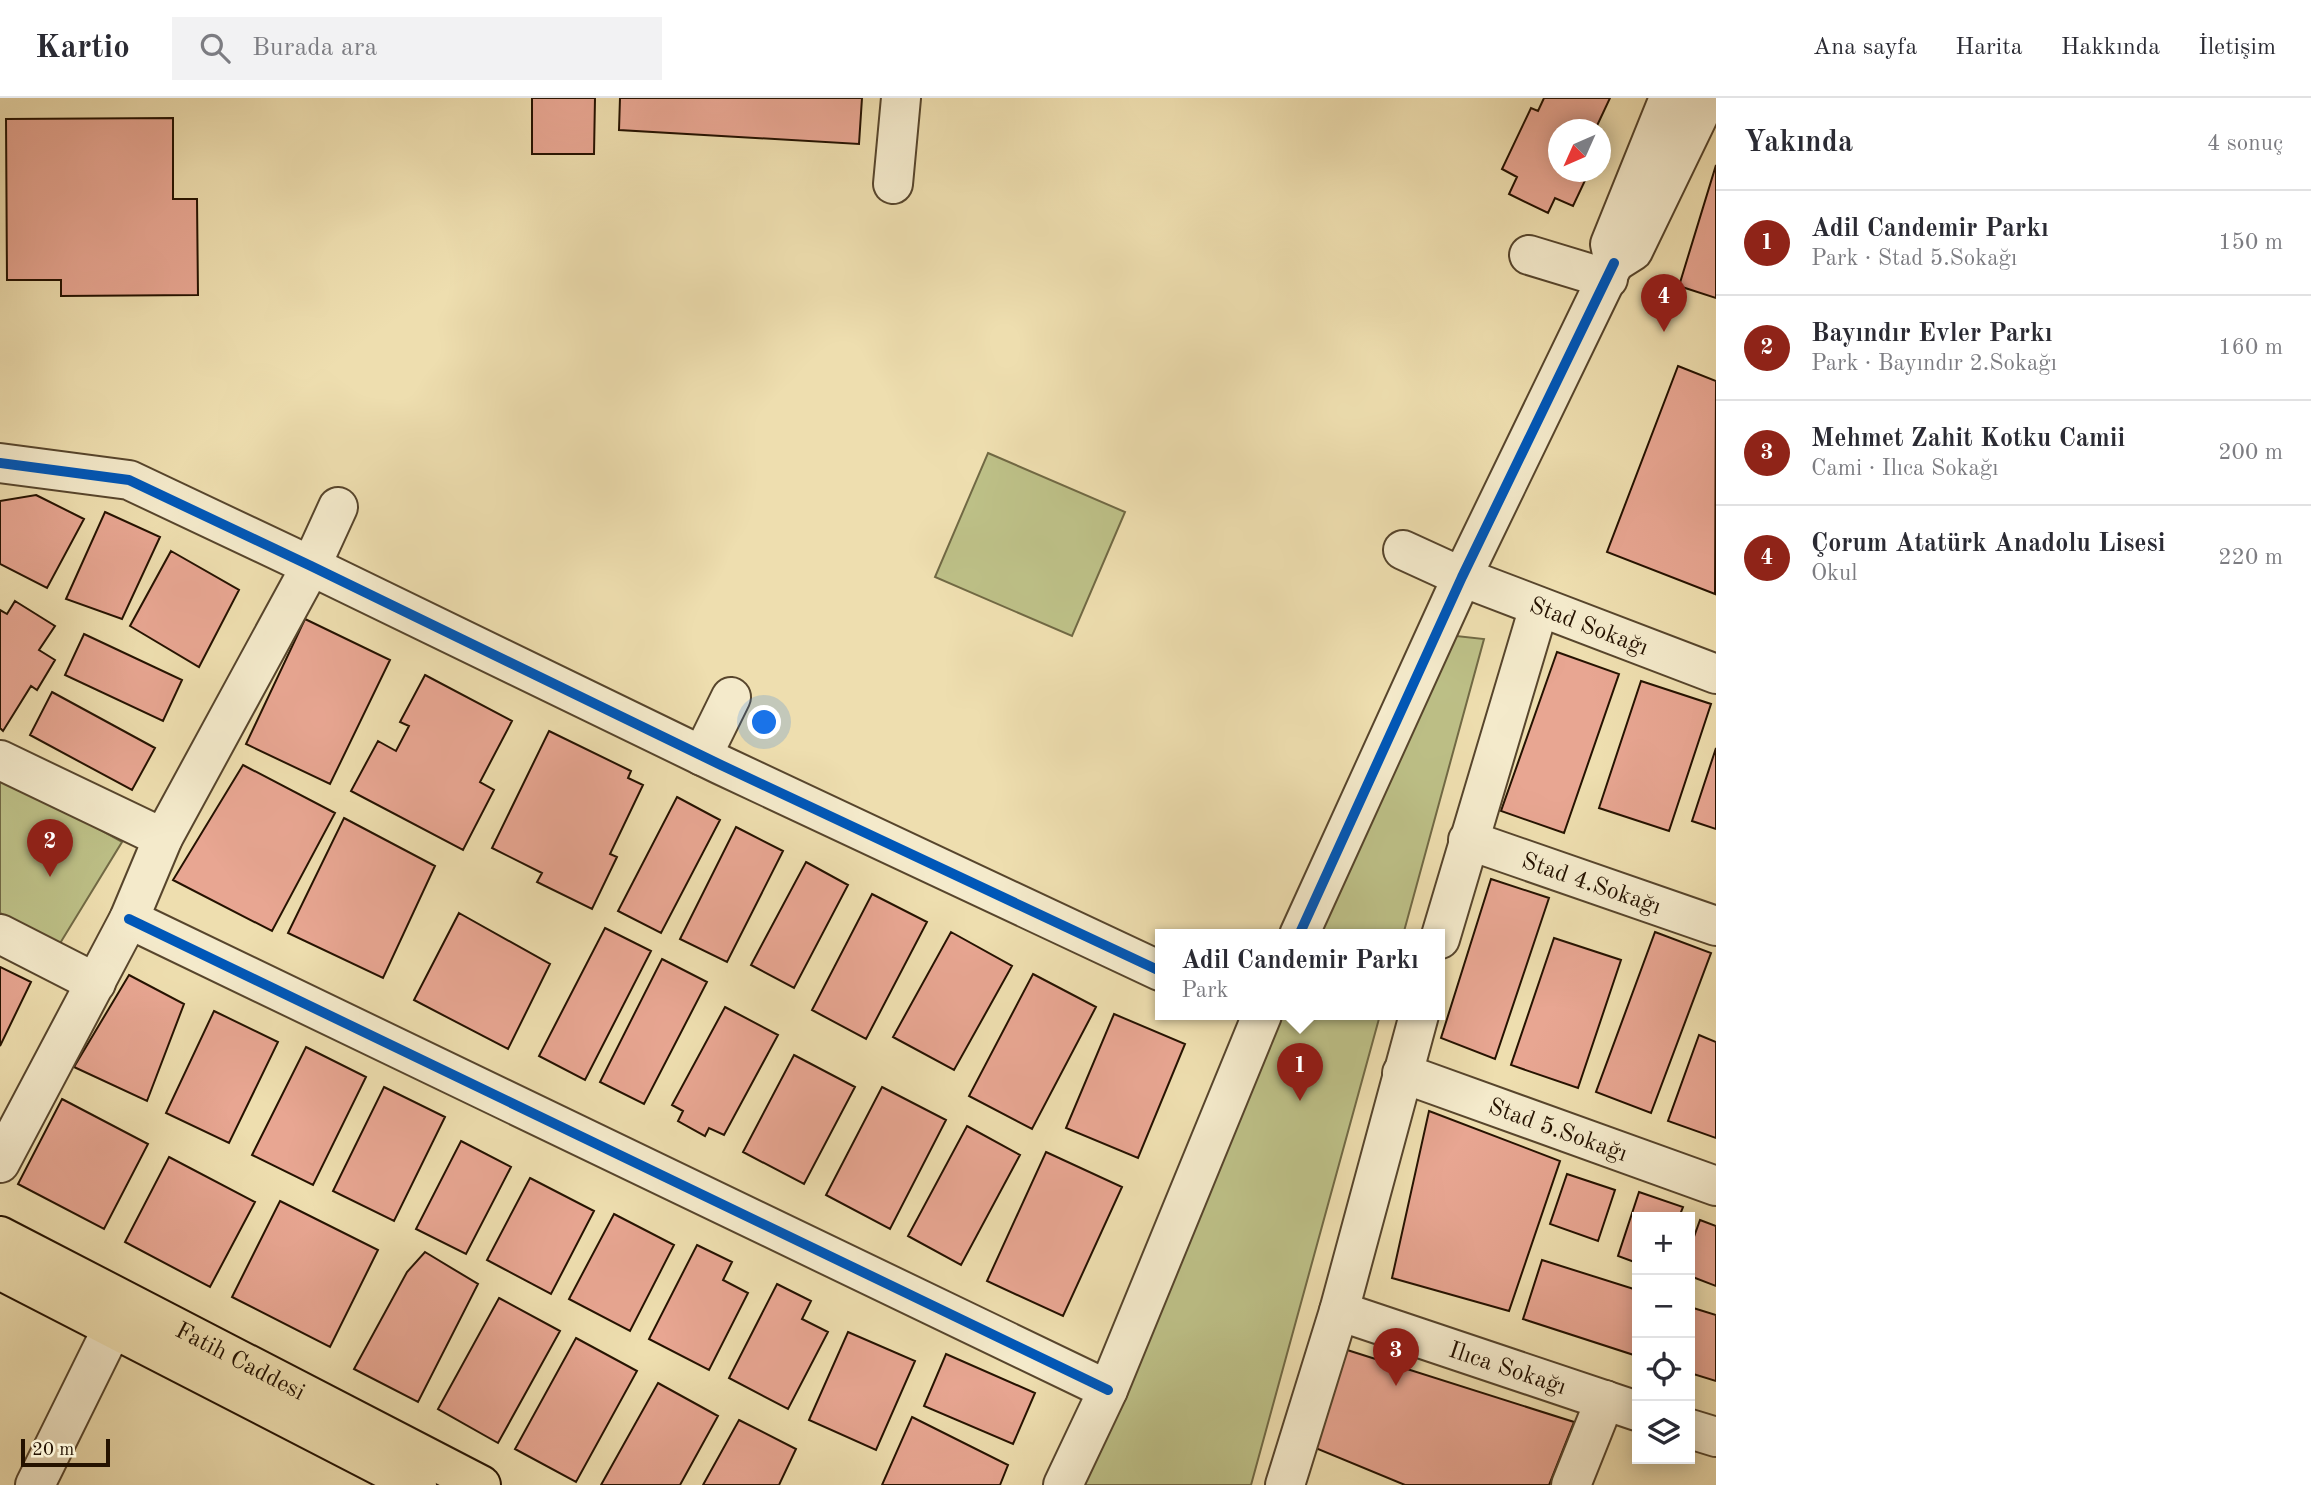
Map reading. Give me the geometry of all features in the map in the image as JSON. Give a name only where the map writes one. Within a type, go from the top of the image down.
[{"type":"main road","name":"Fatih Caddesi","points":[[0,1236],[481,1485]]},
{"type":"main road","name":"Fatih Caddesi","points":[[0,1270],[417,1485]]},
{"type":"street","points":[[893,184],[901,98]]},
{"type":"street","points":[[1611,271],[1610,244],[1669,98]]},
{"type":"street","points":[[1302,929],[1462,577],[1611,271],[1633,251],[1707,98]]},
{"type":"street","points":[[1529,255],[1611,271]]},
{"type":"street","points":[[0,463],[129,480],[702,756],[1155,969]]},
{"type":"street","points":[[0,1163],[129,919],[163,838],[311,566],[338,507]]},
{"type":"street","name":"Stad Sokağı","points":[[1403,550],[1462,577],[1716,674]]},
{"type":"street","points":[[1443,929],[1539,607]]},
{"type":"street","points":[[702,756],[731,697]]},
{"type":"street","points":[[0,760],[163,838]]},
{"type":"street","name":"Stad 4.Sokağı","points":[[1468,840],[1716,926]]},
{"type":"street","points":[[129,919],[1108,1390]]},
{"type":"street","points":[[0,934],[96,983]]},
{"type":"street","points":[[1063,1485],[1108,1390],[1257,1020]]},
{"type":"street","points":[[1286,1485],[1339,1311],[1418,1020]]},
{"type":"street","name":"Stad 5.Sokağı","points":[[1402,1073],[1716,1185]]},
{"type":"street","name":"Ilıca Sokağı","points":[[1339,1311],[1621,1406]]},
{"type":"street","points":[[35,1485],[113,1327]]},
{"type":"street","points":[[1571,1485],[1621,1406]]},
{"type":"street","points":[[1695,1431],[1716,1437]]},
{"type":"green space","points":[[988,453],[1125,512],[1072,636],[935,577]]},
{"type":"green space","points":[[1447,635],[1484,639],[1405,929],[1317,929]]},
{"type":"green space","points":[[0,774],[122,842],[59,945],[0,913]]},
{"type":"green space","points":[[1277,1020],[1379,1020],[1251,1485],[1078,1485]]},
{"type":"building","points":[[532,98],[595,98],[594,154],[532,154]]},
{"type":"building","points":[[620,98],[862,98],[859,144],[619,130]]},
{"type":"building","points":[[1544,98],[1610,98],[1600,119],[1548,119],[1548,182],[1584,182],[1573,206],[1555,198],[1548,213],[1509,194],[1517,177],[1502,169],[1531,108],[1538,111]]},
{"type":"building","points":[[173,118],[173,199],[197,199],[198,295],[61,296],[61,280],[7,280],[6,119]]},
{"type":"building","points":[[1716,165],[1716,298],[1679,286]]},
{"type":"building","points":[[1678,366],[1716,381],[1715,594],[1607,552]]},
{"type":"building","points":[[36,495],[84,519],[47,588],[0,564],[0,501]]},
{"type":"building","points":[[105,512],[160,537],[122,619],[66,599]]},
{"type":"building","points":[[171,551],[239,590],[199,667],[130,626]]},
{"type":"building","points":[[15,601],[55,626],[39,650],[55,660],[37,690],[31,686],[3,731],[0,728],[0,610],[7,614]]},
{"type":"building","points":[[305,619],[390,660],[330,784],[246,744]]},
{"type":"building","points":[[84,634],[182,680],[163,721],[65,675]]},
{"type":"building","points":[[1557,652],[1619,674],[1564,833],[1501,811]]},
{"type":"building","points":[[425,675],[512,721],[480,782],[494,790],[463,850],[351,791],[378,741],[396,751],[409,726],[400,722]]},
{"type":"building","points":[[1641,681],[1711,704],[1669,831],[1599,808]]},
{"type":"building","points":[[52,692],[155,748],[132,790],[30,735]]},
{"type":"building","points":[[549,731],[631,771],[628,778],[643,785],[610,854],[617,857],[592,909],[537,882],[542,873],[492,848]]},
{"type":"building","points":[[1716,748],[1716,829],[1692,821]]},
{"type":"building","points":[[243,765],[335,813],[272,931],[173,880]]},
{"type":"building","points":[[677,797],[720,820],[661,933],[618,911]]},
{"type":"building","points":[[344,818],[435,866],[383,978],[288,933]]},
{"type":"building","points":[[736,827],[783,851],[727,962],[680,939]]},
{"type":"building","points":[[806,862],[848,885],[794,988],[751,965]]},
{"type":"building","points":[[1491,879],[1549,898],[1495,1059],[1441,1038]]},
{"type":"building","points":[[872,894],[927,922],[866,1039],[812,1010]]},
{"type":"building","points":[[459,913],[550,964],[508,1049],[414,1000]]},
{"type":"building","points":[[605,928],[651,951],[585,1080],[539,1056]]},
{"type":"building","points":[[951,932],[1012,966],[954,1070],[893,1037]]},
{"type":"building","points":[[1655,932],[1711,953],[1651,1113],[1596,1092]]},
{"type":"building","points":[[1554,938],[1621,960],[1578,1088],[1511,1065]]},
{"type":"building","points":[[662,959],[707,982],[644,1104],[600,1082]]},
{"type":"building","points":[[0,967],[31,982],[0,1046]]},
{"type":"building","points":[[1033,974],[1096,1007],[1032,1129],[969,1096]]},
{"type":"building","points":[[129,975],[184,1004],[147,1101],[74,1067]]},
{"type":"building","points":[[725,1007],[778,1035],[724,1135],[709,1128],[705,1136],[678,1121],[683,1111],[672,1105]]},
{"type":"building","points":[[214,1011],[278,1042],[229,1143],[166,1113]]},
{"type":"building","points":[[1114,1014],[1185,1044],[1138,1158],[1066,1128]]},
{"type":"building","points":[[1699,1035],[1716,1042],[1716,1138],[1668,1121]]},
{"type":"building","points":[[306,1047],[366,1077],[313,1185],[252,1155]]},
{"type":"building","points":[[794,1055],[855,1087],[804,1184],[743,1152]]},
{"type":"building","points":[[384,1087],[445,1117],[394,1221],[333,1191]]},
{"type":"building","points":[[882,1087],[946,1120],[890,1229],[826,1195]]},
{"type":"building","points":[[62,1099],[148,1144],[104,1229],[18,1184]]},
{"type":"building","points":[[1429,1111],[1560,1161],[1509,1311],[1392,1278]]},
{"type":"building","points":[[967,1126],[1020,1155],[961,1265],[908,1236]]},
{"type":"building","points":[[461,1141],[511,1167],[466,1254],[416,1229]]},
{"type":"building","points":[[1046,1152],[1122,1187],[1063,1316],[987,1281]]},
{"type":"building","points":[[169,1157],[255,1202],[210,1287],[125,1242]]},
{"type":"building","points":[[1567,1174],[1615,1190],[1598,1241],[1550,1224]]},
{"type":"building","points":[[530,1178],[594,1211],[551,1294],[487,1260]]},
{"type":"building","points":[[1639,1192],[1683,1207],[1681,1212],[1632,1212]]},
{"type":"building","points":[[280,1201],[378,1250],[330,1347],[232,1297]]},
{"type":"building","points":[[1632,1213],[1632,1261],[1618,1256]]},
{"type":"building","points":[[614,1214],[674,1245],[630,1331],[569,1299]]},
{"type":"building","points":[[1700,1220],[1716,1226],[1716,1286],[1695,1278],[1695,1234]]},
{"type":"building","points":[[697,1245],[732,1262],[723,1280],[748,1293],[709,1370],[649,1339]]},
{"type":"building","points":[[425,1252],[478,1284],[418,1402],[354,1369],[407,1272]]},
{"type":"building","points":[[1542,1260],[1632,1288],[1632,1354],[1523,1319]]},
{"type":"building","points":[[777,1284],[811,1301],[802,1319],[828,1332],[788,1409],[729,1378]]},
{"type":"building","points":[[499,1298],[560,1331],[498,1443],[438,1409]]},
{"type":"building","points":[[1695,1309],[1716,1315],[1716,1381],[1695,1375]]},
{"type":"building","points":[[848,1332],[915,1361],[876,1450],[809,1420]]},
{"type":"building","points":[[576,1338],[637,1371],[576,1482],[515,1449]]},
{"type":"building","points":[[1344,1349],[1574,1422],[1549,1485],[1405,1485],[1313,1447]]},
{"type":"building","points":[[946,1354],[1035,1393],[1013,1444],[924,1406]]},
{"type":"building","points":[[658,1383],[718,1416],[680,1485],[601,1485]]},
{"type":"building","points":[[912,1417],[1008,1465],[1000,1485],[882,1485]]},
{"type":"building","points":[[739,1420],[796,1449],[779,1485],[703,1485]]},
{"type":"cycle path","points":[[1302,929],[1462,577],[1614,263]]},
{"type":"cycle path","points":[[0,463],[129,480],[721,765],[1155,969]]},
{"type":"cycle path","points":[[129,919],[1108,1390]]},
{"type":"place","name":"Çorum Atatürk Anadolu Lisesi","points":[[1664,332]]},
{"type":"place","name":"Bayındır Evler Parkı","points":[[50,877]]},
{"type":"place","name":"Adil Candemir Parkı","points":[[1300,1101]]},
{"type":"place","name":"Mehmet Zahit Kotku Camii","points":[[1396,1386]]}]
